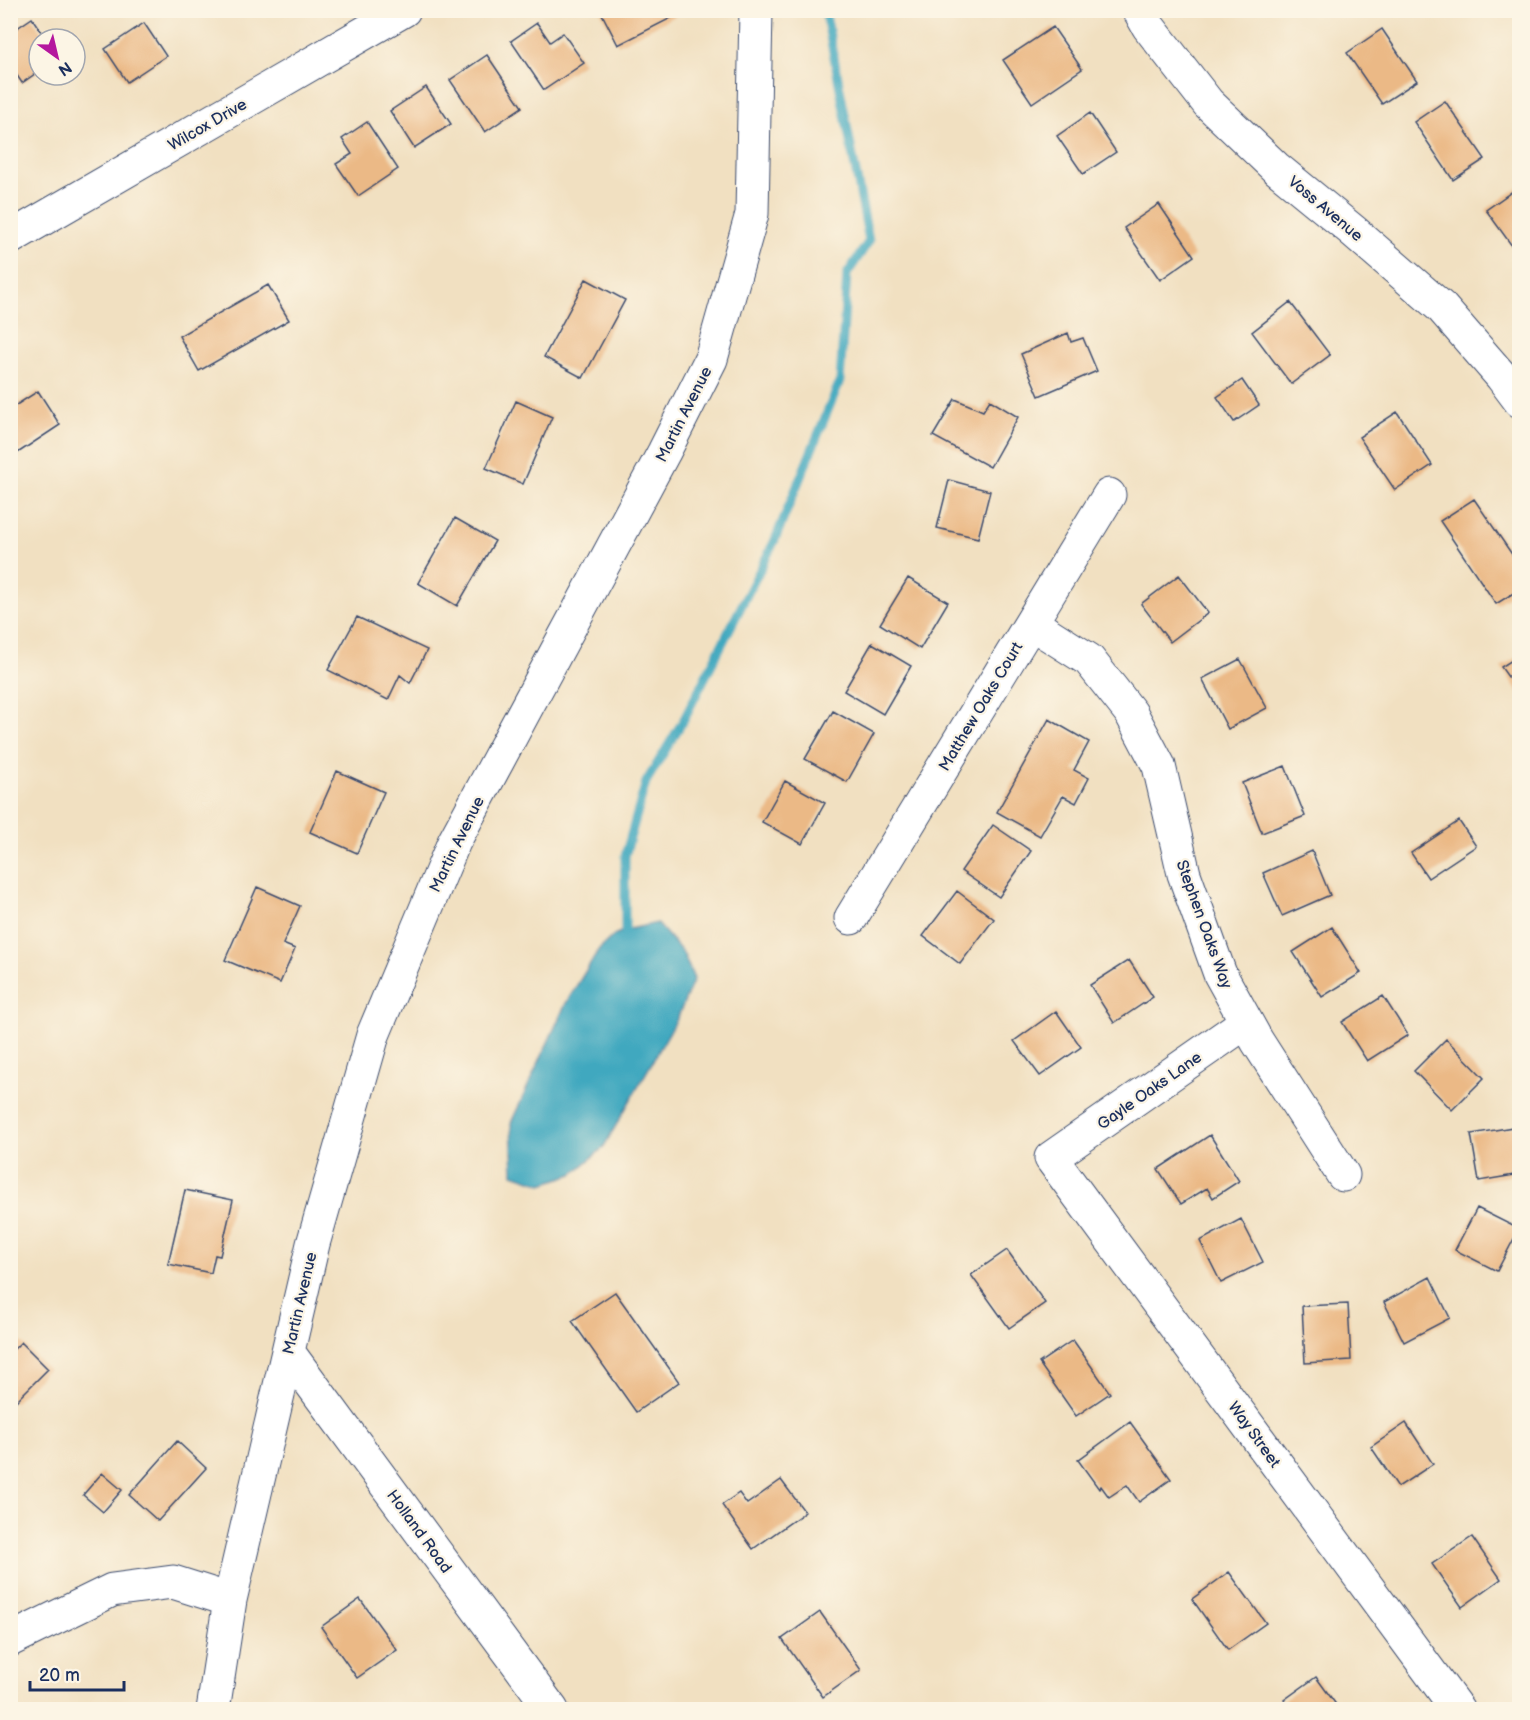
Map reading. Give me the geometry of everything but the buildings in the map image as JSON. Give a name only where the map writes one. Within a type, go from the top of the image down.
[{"type":"street","name":"Wilcox Drive","points":[[10,238],[404,10]]},
{"type":"street","name":"Martin Avenue","points":[[213,1710],[230,1600],[313,1244],[373,1035],[454,842],[664,452],[711,359],[752,214],[756,10]]},
{"type":"street","name":"Voss Avenue","points":[[1138,10],[1208,103],[1275,167],[1442,308],[1520,401]]},
{"type":"street","name":"Matthew Oaks Court","points":[[851,918],[1109,495]]},
{"type":"street","name":"Stephen Oaks Way","points":[[1031,623],[1089,660],[1131,713],[1159,766],[1184,874],[1220,974],[1246,1022],[1343,1175]]},
{"type":"street","name":"Gayle Oaks Lane","points":[[1051,1158],[1246,1022]]},
{"type":"street","name":"Way Street","points":[[1051,1158],[1458,1710]]},
{"type":"street","name":"Holland Road","points":[[288,1352],[552,1710]]},
{"type":"street","points":[[10,1640],[112,1590],[173,1582],[230,1600]]},
{"type":"water","points":[[657,923],[683,953],[694,979],[677,1019],[603,1148],[573,1174],[542,1184],[513,1174],[511,1123],[566,1003],[599,949],[614,935],[625,930]]},
{"type":"waterway","points":[[625,930],[625,856],[646,782],[683,721],[774,542],[840,381],[847,274],[869,241],[825,10]]}]
